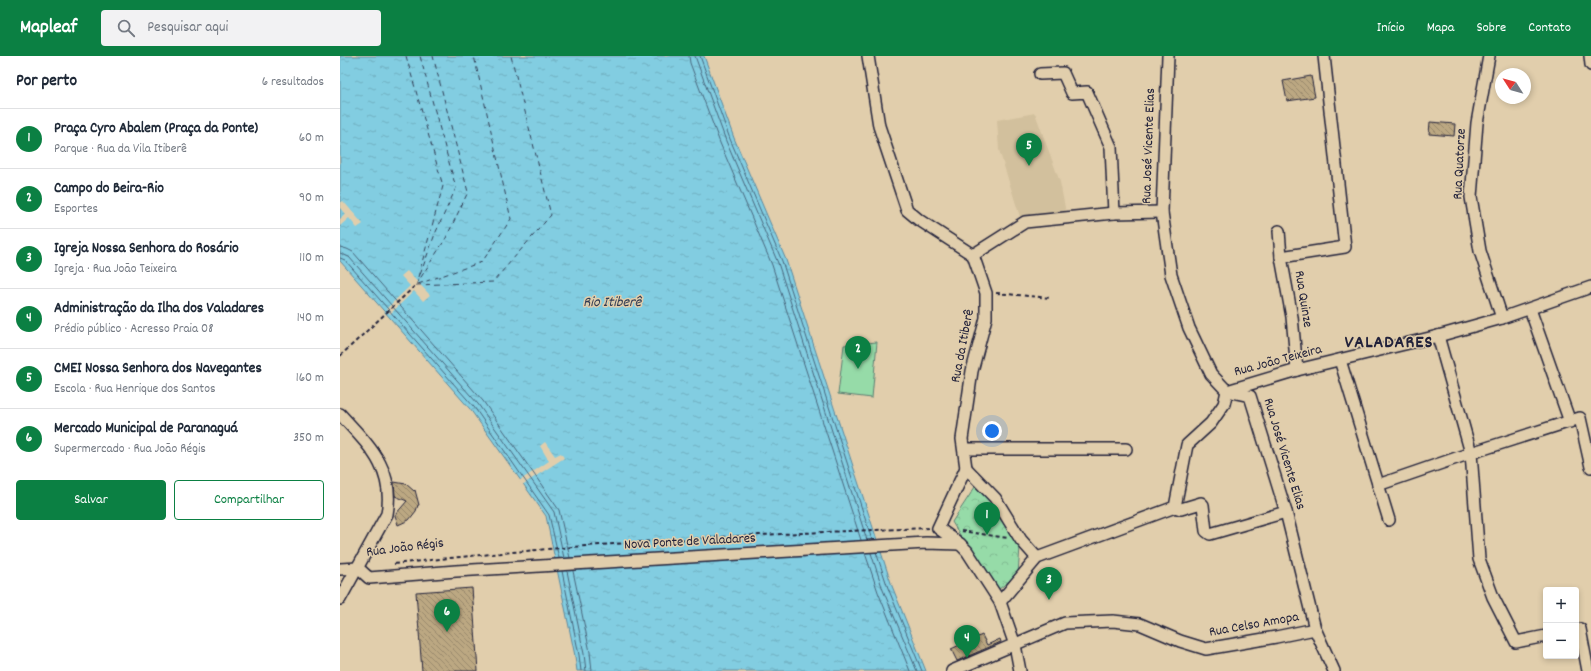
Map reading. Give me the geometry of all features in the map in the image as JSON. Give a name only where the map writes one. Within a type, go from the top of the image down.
[{"type":"street","points":[[868,56],[879,126],[908,210],[919,220],[973,255],[1025,222],[1114,213],[1162,212]]},
{"type":"street","name":"Rua José Vicente Elias","points":[[1168,56],[1162,212],[1170,275],[1189,328],[1211,374],[1227,391],[1250,396],[1286,512],[1315,629],[1333,671]]},
{"type":"street","points":[[1281,257],[1345,247],[1324,56]]},
{"type":"street","name":"Rua Quatorze","points":[[1489,56],[1477,124],[1471,197],[1480,251],[1502,318]]},
{"type":"street","points":[[1590,56],[1591,65]]},
{"type":"street","points":[[1040,74],[1063,73],[1072,94],[1087,92],[1111,147],[1114,213]]},
{"type":"street","name":"Rua Quinze","points":[[1279,231],[1281,257],[1292,317],[1298,370]]},
{"type":"street","name":"Rua da Itiberê","points":[[966,468],[962,439],[972,371],[986,318],[986,293],[973,255]]},
{"type":"street","name":"Rua João Teixeira","points":[[1175,507],[1187,445],[1210,423],[1224,404],[1227,391],[1298,370],[1438,336],[1502,318],[1591,287]]},
{"type":"street","points":[[1530,309],[1570,422]]},
{"type":"street","points":[[1438,336],[1470,453],[1479,559],[1493,597],[1516,642],[1543,637]]},
{"type":"street","points":[[1340,360],[1389,520]]},
{"type":"street","points":[[340,414],[372,449],[387,478],[390,500],[387,514],[358,568],[354,584],[340,599]]},
{"type":"street","points":[[1378,484],[1580,418],[1591,467]]},
{"type":"street","points":[[964,449],[1126,449]]},
{"type":"street","points":[[1020,671],[1015,645],[1000,602],[967,551],[938,528],[966,468],[995,498],[1021,540],[1037,558]]},
{"type":"street","points":[[1000,602],[1037,558],[1175,507],[1181,509],[1201,503],[1203,505],[1206,531],[1210,534],[1286,512]]},
{"type":"street","name":"Nova Ponte de Valadares","points":[[456,571],[926,543],[960,544]]},
{"type":"street","name":"Rua João Régis","points":[[340,569],[358,568],[369,578],[456,571]]},
{"type":"street","name":"Rua Celso Amopa","points":[[952,671],[1065,623],[1113,621],[1140,624],[1180,641],[1206,649],[1315,629]]},
{"type":"street","points":[[1579,629],[1588,671]]},
{"type":"path","points":[[340,356],[416,285]]},
{"type":"path","points":[[986,293],[1051,298]]},
{"type":"path","name":"Rua João Régis","points":[[388,565],[455,557],[607,544],[925,528]]},
{"type":"path","points":[[961,531],[1021,540]]},
{"type":"shaded area","points":[[1035,113],[1060,182],[1066,213],[1020,217],[999,150],[997,120]]},
{"type":"green space","points":[[877,342],[872,398],[838,394],[844,345]]},
{"type":"green space","points":[[975,487],[985,490],[1020,547],[1018,574],[999,589],[984,574],[952,522]]},
{"type":"water","name":"Rio Itiberê","points":[[340,56],[704,56],[734,138],[786,260],[892,586],[926,671],[577,671],[546,516],[470,409],[340,261]]},
{"type":"pier","points":[[343,201],[363,224],[357,228],[349,218],[340,226],[340,219],[345,214],[340,208],[340,203]]},
{"type":"pier","points":[[407,271],[430,295],[423,301],[414,291],[390,314],[386,309],[410,286],[401,276]]},
{"type":"pier","points":[[545,442],[555,456],[561,453],[564,458],[522,485],[519,481],[549,461],[540,446]]},
{"type":"building","points":[[1311,76],[1315,97],[1287,101],[1283,81]]},
{"type":"building","points":[[1430,122],[1455,124],[1454,136],[1429,134]]},
{"type":"building","points":[[394,482],[406,484],[414,491],[415,490],[419,505],[409,520],[398,525],[395,515],[407,501],[395,496]]},
{"type":"building","points":[[472,588],[478,671],[422,671],[416,592]]},
{"type":"building","points":[[982,635],[987,645],[1000,639],[1001,642],[957,661],[951,649]]},
{"type":"ferry route","points":[[406,56],[443,186],[418,277]]},
{"type":"ferry route","points":[[417,283],[435,234],[456,188],[420,56]]},
{"type":"ferry route","points":[[416,285],[446,238],[468,192],[433,56]]},
{"type":"ferry route","points":[[418,284],[482,262],[511,219],[474,56]]},
{"type":"ferry route","points":[[416,285],[493,282],[551,215],[511,56]]},
{"type":"place","name":"CMEI Nossa Senhora dos Navegantes","points":[[1029,166]]},
{"type":"place","name":"Campo do Beira-Rio","points":[[858,369]]},
{"type":"place","name":"Praça Cyro Abalem (Praça da Ponte)","points":[[987,535]]},
{"type":"place","name":"Igreja Nossa Senhora do Rosário","points":[[1049,600]]},
{"type":"place","name":"Mercado Municipal de Paranaguá","points":[[447,632]]},
{"type":"place","name":"Administração da Ilha dos Valadares","points":[[967,658]]},
{"type":"district","name":"VALADARES","points":[[1389,343]]}]
